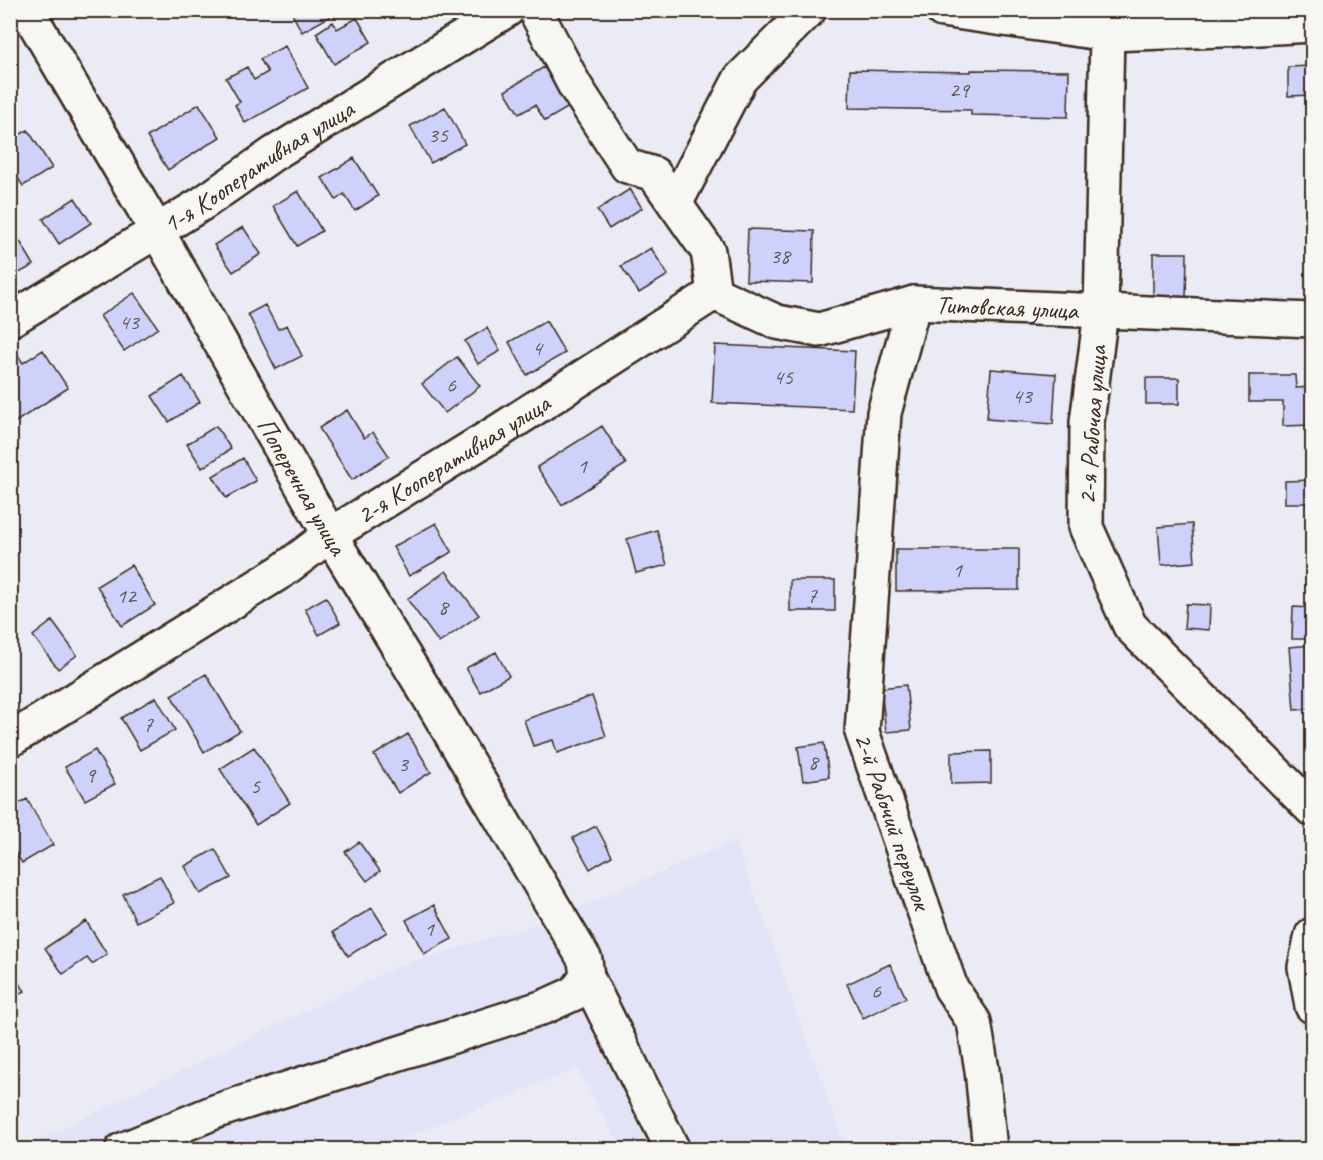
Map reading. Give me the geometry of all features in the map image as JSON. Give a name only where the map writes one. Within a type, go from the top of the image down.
[{"type":"street","name":"Поперечная улица","points":[[27,10],[157,231],[330,536],[432,702],[586,969],[673,1149]]},
{"type":"street","name":"1-я Кооперативная улица","points":[[10,320],[203,203],[273,154],[507,10]]},
{"type":"street","points":[[535,10],[575,86],[627,166],[654,174],[708,251],[714,293]]},
{"type":"street","points":[[675,204],[740,79],[809,10]]},
{"type":"street","points":[[942,10],[1107,34],[1223,20],[1312,25]]},
{"type":"street","name":"2-я Рабочая улица","points":[[1107,34],[1101,312],[1087,422],[1086,527],[1130,626],[1312,809]]},
{"type":"street","name":"Титовская улица","points":[[714,293],[777,322],[819,330],[914,303],[1312,320]]},
{"type":"street","name":"2-я Кооперативная улица","points":[[10,740],[282,571],[330,536],[714,293]]},
{"type":"street","name":"2-й Рабочий переулок","points":[[914,303],[884,413],[862,732],[951,988],[974,1022],[982,1070],[990,1149]]},
{"type":"street","points":[[1312,935],[1305,967],[1312,1006]]},
{"type":"street","points":[[122,1149],[217,1111],[544,1006],[575,993],[586,969]]},
{"type":"shaded area","points":[[735,841],[846,1149],[622,1149],[577,1069],[376,1149],[18,1150],[401,965],[544,922]]},
{"type":"building","points":[[290,10],[328,10],[331,16],[302,32]]},
{"type":"building","points":[[357,18],[371,42],[334,64],[316,33],[333,22],[337,29]]},
{"type":"building","points":[[285,46],[308,88],[245,123],[235,105],[240,102],[226,78],[247,67],[254,80],[268,72],[260,59]]},
{"type":"building","points":[[1312,66],[1312,95],[1288,96],[1288,67]]},
{"type":"building","points":[[544,67],[569,107],[545,121],[535,105],[519,114],[505,91]]},
{"type":"building","points":[[850,70],[1069,71],[1068,117],[971,115],[971,110],[849,108]]},
{"type":"building","points":[[199,104],[220,137],[168,170],[147,137]]},
{"type":"building","points":[[445,107],[465,144],[431,163],[410,126]]},
{"type":"building","points":[[28,130],[52,168],[23,186],[10,166],[10,140]]},
{"type":"building","points":[[354,158],[378,196],[355,211],[344,194],[336,200],[322,178]]},
{"type":"building","points":[[630,189],[642,208],[609,229],[597,210]]},
{"type":"building","points":[[298,191],[322,231],[297,246],[273,206]]},
{"type":"building","points":[[75,198],[91,223],[59,244],[43,219]]},
{"type":"building","points":[[243,227],[261,254],[233,272],[214,245]]},
{"type":"building","points":[[748,229],[814,231],[813,283],[746,281]]},
{"type":"building","points":[[15,233],[34,265],[10,278],[10,235]]},
{"type":"building","points":[[651,248],[668,275],[639,293],[621,266]]},
{"type":"building","points":[[1153,253],[1187,253],[1186,299],[1153,299]]},
{"type":"building","points":[[134,293],[158,328],[124,351],[100,316]]},
{"type":"building","points":[[265,305],[278,329],[287,325],[302,356],[276,369],[248,314]]},
{"type":"building","points":[[546,321],[565,353],[527,375],[509,342]]},
{"type":"building","points":[[487,328],[500,351],[478,364],[465,341]]},
{"type":"building","points":[[715,345],[855,351],[852,409],[712,403]]},
{"type":"building","points":[[12,346],[23,363],[43,350],[68,388],[14,423],[10,418],[10,347]]},
{"type":"building","points":[[457,357],[480,386],[445,413],[422,384]]},
{"type":"building","points":[[991,369],[1056,374],[1053,424],[987,419]]},
{"type":"building","points":[[1249,375],[1295,375],[1296,388],[1312,387],[1312,425],[1283,426],[1283,402],[1249,402]]},
{"type":"building","points":[[183,376],[200,402],[169,422],[152,396]]},
{"type":"building","points":[[1146,378],[1179,378],[1179,404],[1146,404]]},
{"type":"building","points":[[347,410],[364,438],[373,432],[389,456],[352,480],[319,428]]},
{"type":"building","points":[[216,426],[231,449],[202,468],[187,444]]},
{"type":"building","points":[[602,426],[626,464],[562,505],[537,467]]},
{"type":"building","points":[[243,458],[256,481],[226,498],[213,476]]},
{"type":"building","points":[[1312,480],[1312,503],[1285,503],[1285,481]]},
{"type":"building","points":[[436,523],[452,552],[409,576],[393,547]]},
{"type":"building","points":[[1192,524],[1195,562],[1161,565],[1158,527]]},
{"type":"building","points":[[657,530],[667,565],[636,573],[627,539]]},
{"type":"building","points":[[896,549],[1019,549],[1019,590],[896,591]]},
{"type":"building","points":[[131,565],[155,605],[122,626],[97,586]]},
{"type":"building","points":[[446,571],[479,615],[439,643],[407,599]]},
{"type":"building","points":[[790,580],[835,580],[835,611],[790,611]]},
{"type":"building","points":[[326,597],[340,623],[319,635],[305,609]]},
{"type":"building","points":[[1186,604],[1210,605],[1209,630],[1184,628]]},
{"type":"building","points":[[1293,607],[1312,608],[1312,639],[1292,639]]},
{"type":"building","points":[[52,621],[77,655],[58,669],[33,636]]},
{"type":"building","points":[[1312,645],[1312,709],[1294,710],[1289,647]]},
{"type":"building","points":[[496,652],[509,676],[480,692],[466,668]]},
{"type":"building","points":[[206,674],[240,731],[204,752],[171,695]]},
{"type":"building","points":[[906,685],[911,730],[886,732],[881,688]]},
{"type":"building","points":[[592,696],[606,736],[557,753],[553,740],[533,746],[524,720]]},
{"type":"building","points":[[156,697],[175,730],[140,750],[121,718]]},
{"type":"building","points":[[408,734],[431,772],[398,793],[374,755]]},
{"type":"building","points":[[824,743],[829,777],[803,781],[798,747]]},
{"type":"building","points":[[254,747],[290,803],[256,825],[220,769]]},
{"type":"building","points":[[95,750],[115,784],[85,800],[65,767]]},
{"type":"building","points":[[991,751],[991,783],[951,784],[951,752]]},
{"type":"building","points":[[27,799],[53,845],[22,863],[10,844],[10,808]]},
{"type":"building","points":[[596,826],[612,856],[590,869],[573,838]]},
{"type":"building","points":[[359,842],[380,871],[367,881],[345,852]]},
{"type":"building","points":[[215,849],[231,878],[200,894],[185,866]]},
{"type":"building","points":[[160,876],[174,903],[136,922],[123,894]]},
{"type":"building","points":[[434,905],[452,939],[424,954],[406,920]]},
{"type":"building","points":[[372,908],[387,932],[348,956],[333,932]]},
{"type":"building","points":[[86,921],[107,954],[92,964],[87,958],[63,974],[45,948]]},
{"type":"building","points":[[890,964],[906,998],[863,1018],[847,984]]},
{"type":"building","points":[[10,970],[25,991],[10,1000]]}]
